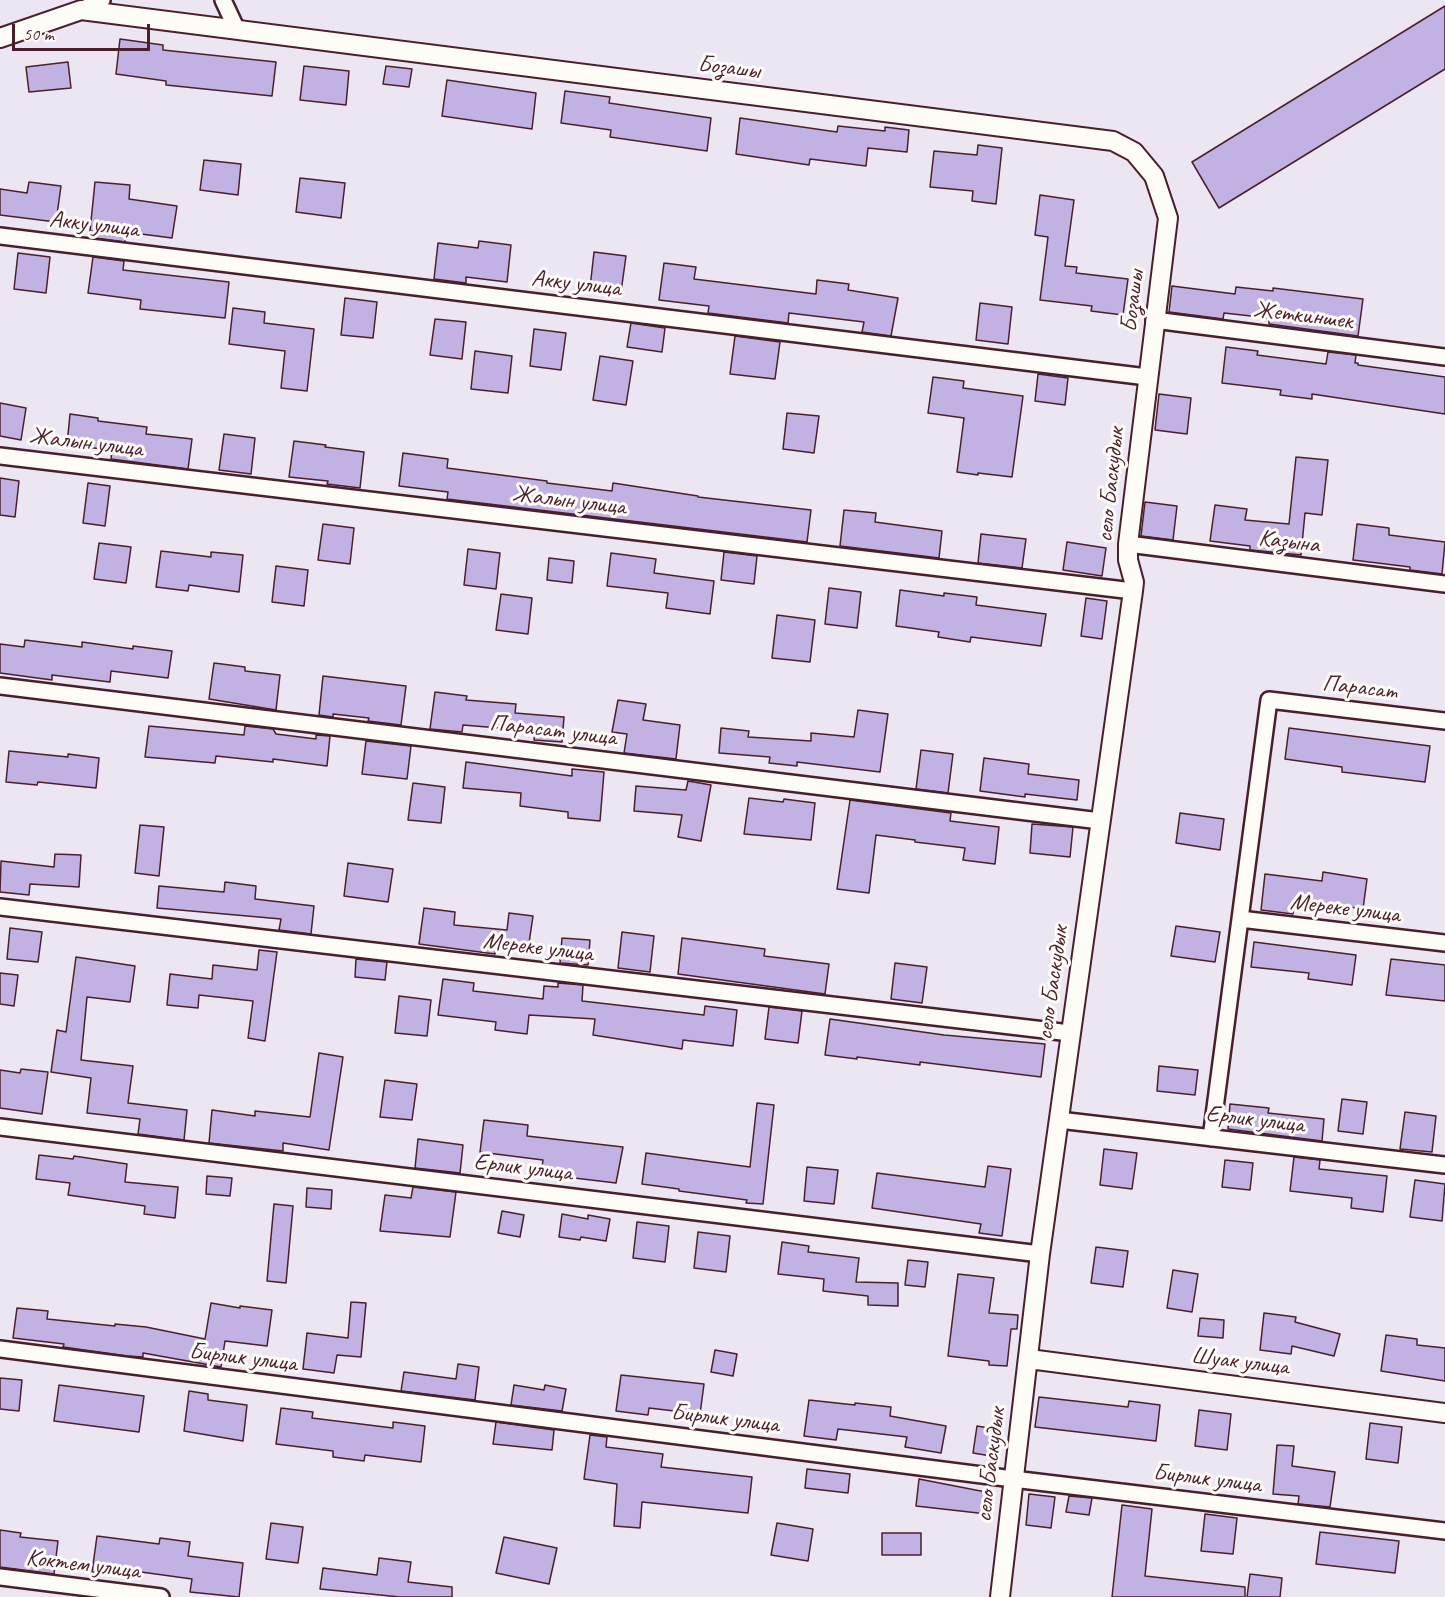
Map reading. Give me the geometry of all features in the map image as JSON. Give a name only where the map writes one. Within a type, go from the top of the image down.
[{"type":"street","points":[[0,38],[81,10],[102,0]]},
{"type":"street","points":[[223,0],[237,30]]},
{"type":"street","name":"Бозашы","points":[[81,10],[1113,141],[1134,152],[1154,176],[1168,218],[1147,377]]},
{"type":"street","name":"Акку улица","points":[[0,236],[1147,377]]},
{"type":"street","name":"Жеткиншек","points":[[1155,320],[1445,357]]},
{"type":"street","name":"село Баскудык","points":[[1000,1597],[1040,1254],[1133,591],[1134,582],[1128,560],[1128,544],[1147,377]]},
{"type":"street","name":"Жалын улица","points":[[0,456],[1133,591]]},
{"type":"street","name":"Казына","points":[[1128,544],[1445,584]]},
{"type":"street","name":"Парасат улица","points":[[0,686],[1100,820]]},
{"type":"street","name":"Парасат","points":[[1240,919],[1269,699],[1445,721]]},
{"type":"street","name":"Мереке улица","points":[[0,907],[1070,1033]]},
{"type":"street","points":[[1211,1138],[1240,919]]},
{"type":"street","name":"Мереке улица","points":[[1240,919],[1445,943]]},
{"type":"street","name":"Ерлик улица","points":[[1059,1120],[1445,1165]]},
{"type":"street","name":"Ерлик улица","points":[[0,1127],[1040,1254]]},
{"type":"street","name":"Бирлик улица","points":[[0,1350],[1013,1479],[1445,1531]]},
{"type":"street","name":"Шуак улица","points":[[1029,1359],[1445,1413]]},
{"type":"street","name":"Коктем улица","points":[[0,1577],[161,1597]]},
{"type":"building","points":[[1445,6],[1445,69],[1219,208],[1192,162]]},
{"type":"building","points":[[120,39],[163,45],[163,50],[276,62],[272,96],[166,85],[166,81],[116,74]]},
{"type":"building","points":[[68,62],[71,88],[29,92],[26,67]]},
{"type":"building","points":[[304,66],[349,71],[346,105],[300,100]]},
{"type":"building","points":[[386,66],[412,69],[409,87],[383,84]]},
{"type":"building","points":[[447,80],[536,93],[532,129],[442,116]]},
{"type":"building","points":[[565,91],[610,97],[609,103],[711,118],[707,151],[610,137],[611,130],[561,123]]},
{"type":"building","points":[[740,118],[837,132],[838,126],[885,131],[885,127],[909,130],[907,152],[868,148],[866,166],[810,159],[809,165],[736,154]]},
{"type":"building","points":[[978,145],[1002,148],[996,204],[972,201],[973,191],[930,187],[934,151],[977,155]]},
{"type":"building","points":[[204,160],[241,164],[238,195],[200,190]]},
{"type":"building","points":[[300,178],[345,183],[341,218],[296,212]]},
{"type":"building","points":[[29,182],[61,186],[56,222],[0,215],[0,189],[27,193]]},
{"type":"building","points":[[95,182],[130,185],[129,199],[177,206],[172,238],[126,232],[125,242],[95,238],[96,232],[90,231]]},
{"type":"building","points":[[1040,195],[1074,200],[1065,266],[1077,267],[1076,273],[1128,279],[1123,315],[1091,311],[1092,306],[1040,300],[1048,237],[1035,235]]},
{"type":"building","points":[[479,241],[511,245],[507,282],[466,277],[466,283],[434,279],[438,243],[478,248]]},
{"type":"building","points":[[594,252],[626,256],[621,292],[590,288]]},
{"type":"building","points":[[18,253],[50,257],[46,293],[14,289]]},
{"type":"building","points":[[93,257],[124,261],[123,270],[229,282],[225,318],[140,309],[141,300],[88,293]]},
{"type":"building","points":[[664,263],[696,267],[694,279],[816,294],[817,280],[849,284],[848,290],[898,298],[891,336],[862,332],[864,322],[789,313],[788,323],[708,313],[709,306],[659,300]]},
{"type":"building","points":[[1172,286],[1235,294],[1236,287],[1273,291],[1273,288],[1363,299],[1358,336],[1269,324],[1269,318],[1224,313],[1223,319],[1169,312]]},
{"type":"building","points":[[345,298],[377,302],[373,338],[341,335]]},
{"type":"building","points":[[980,303],[1012,307],[1008,344],[976,340]]},
{"type":"building","points":[[233,308],[265,312],[264,323],[314,329],[307,391],[281,388],[285,351],[229,344]]},
{"type":"building","points":[[435,319],[466,322],[462,359],[430,355]]},
{"type":"building","points":[[631,323],[665,328],[662,352],[627,347]]},
{"type":"building","points":[[534,329],[566,333],[561,370],[530,366]]},
{"type":"building","points":[[735,336],[780,342],[775,379],[730,374]]},
{"type":"building","points":[[1226,347],[1258,351],[1257,355],[1326,364],[1328,352],[1356,355],[1355,363],[1358,365],[1445,377],[1445,414],[1312,394],[1312,399],[1280,395],[1281,390],[1222,383]]},
{"type":"building","points":[[475,351],[512,356],[508,393],[471,389]]},
{"type":"building","points":[[600,356],[633,361],[626,405],[593,400]]},
{"type":"building","points":[[1038,374],[1068,378],[1065,405],[1035,401]]},
{"type":"building","points":[[933,377],[964,381],[963,388],[1023,396],[1012,477],[957,472],[964,418],[928,413]]},
{"type":"building","points":[[1159,394],[1191,398],[1187,434],[1155,430]]},
{"type":"building","points":[[0,403],[26,408],[21,440],[0,436]]},
{"type":"building","points":[[787,413],[819,416],[814,453],[783,449]]},
{"type":"building","points":[[70,414],[98,418],[98,421],[147,427],[146,434],[192,439],[188,469],[111,459],[112,450],[67,445]]},
{"type":"building","points":[[224,434],[255,438],[251,474],[219,470]]},
{"type":"building","points":[[294,441],[364,452],[360,488],[327,484],[328,481],[289,477]]},
{"type":"building","points":[[403,453],[448,459],[447,468],[547,481],[547,483],[612,491],[613,483],[698,497],[811,510],[807,542],[447,499],[448,492],[399,486]]},
{"type":"building","points":[[1296,457],[1328,460],[1322,515],[1305,513],[1301,555],[1250,550],[1250,546],[1210,541],[1215,505],[1247,509],[1245,520],[1289,524]]},
{"type":"building","points":[[0,478],[19,481],[15,517],[0,515]]},
{"type":"building","points":[[88,483],[110,486],[105,526],[83,523]]},
{"type":"building","points":[[1145,502],[1177,506],[1173,540],[1141,536]]},
{"type":"building","points":[[844,510],[876,513],[875,522],[942,531],[939,558],[840,546]]},
{"type":"building","points":[[323,524],[354,528],[350,564],[318,560]]},
{"type":"building","points":[[1357,524],[1389,528],[1389,535],[1445,542],[1442,574],[1410,570],[1410,567],[1353,560]]},
{"type":"building","points":[[981,534],[1026,539],[1022,568],[978,563]]},
{"type":"building","points":[[1067,542],[1106,548],[1102,576],[1063,570]]},
{"type":"building","points":[[99,543],[131,547],[126,583],[94,579]]},
{"type":"building","points":[[468,549],[500,553],[496,589],[464,585]]},
{"type":"building","points":[[161,551],[211,557],[211,552],[243,555],[239,592],[189,585],[188,591],[156,587]]},
{"type":"building","points":[[724,552],[757,556],[754,584],[721,580]]},
{"type":"building","points":[[611,553],[656,559],[654,573],[714,581],[710,614],[666,608],[668,593],[607,586]]},
{"type":"building","points":[[549,558],[574,561],[572,583],[547,580]]},
{"type":"building","points":[[276,566],[308,570],[304,606],[272,602]]},
{"type":"building","points":[[829,588],[861,592],[857,628],[825,624]]},
{"type":"building","points":[[900,590],[944,596],[944,593],[977,597],[976,605],[1046,614],[1041,646],[971,637],[970,642],[938,637],[939,632],[896,626]]},
{"type":"building","points":[[501,594],[532,598],[528,634],[496,630]]},
{"type":"building","points":[[1086,598],[1107,601],[1102,639],[1081,636]]},
{"type":"building","points":[[777,615],[815,620],[810,662],[772,658]]},
{"type":"building","points":[[25,640],[82,647],[82,642],[133,649],[133,646],[172,651],[168,678],[111,671],[110,682],[52,675],[52,680],[0,673],[0,644],[24,647]]},
{"type":"building","points":[[214,663],[245,667],[245,671],[280,675],[276,710],[209,699]]},
{"type":"building","points":[[323,676],[406,686],[401,725],[368,721],[369,718],[333,714],[333,717],[319,715]]},
{"type":"building","points":[[435,692],[467,696],[466,700],[516,704],[515,713],[564,717],[562,742],[534,740],[535,731],[463,725],[462,732],[430,729]]},
{"type":"building","points":[[618,700],[646,704],[643,720],[680,725],[676,759],[624,753],[627,734],[612,732]]},
{"type":"building","points":[[858,710],[888,714],[880,772],[797,762],[797,766],[769,763],[770,757],[719,753],[721,728],[749,731],[748,737],[811,741],[811,733],[854,737]]},
{"type":"building","points":[[149,726],[244,735],[245,726],[273,729],[276,734],[316,739],[316,735],[330,736],[327,766],[273,759],[273,762],[216,756],[215,763],[145,757]]},
{"type":"building","points":[[1289,728],[1430,746],[1425,782],[1342,772],[1342,767],[1285,759]]},
{"type":"building","points":[[366,741],[411,746],[407,779],[362,774]]},
{"type":"building","points":[[921,750],[953,754],[948,793],[916,789]]},
{"type":"building","points":[[9,751],[99,758],[96,788],[38,782],[37,785],[6,782]]},
{"type":"building","points":[[984,758],[1029,764],[1028,774],[1079,780],[1077,800],[1025,794],[1025,797],[980,791]]},
{"type":"building","points":[[466,762],[572,776],[572,769],[604,772],[600,821],[568,818],[568,812],[520,806],[521,793],[463,788]]},
{"type":"building","points":[[688,781],[711,785],[701,841],[678,837],[682,815],[634,811],[636,786],[686,790]]},
{"type":"building","points":[[413,783],[445,787],[441,823],[408,820]]},
{"type":"building","points":[[749,798],[815,803],[811,840],[744,834]]},
{"type":"building","points":[[850,800],[951,813],[950,821],[999,827],[995,864],[963,860],[965,848],[876,835],[869,893],[837,889]]},
{"type":"building","points":[[1180,813],[1224,819],[1220,850],[1176,843]]},
{"type":"building","points":[[1032,824],[1073,827],[1070,857],[1030,853]]},
{"type":"building","points":[[140,825],[164,827],[159,876],[135,873]]},
{"type":"building","points":[[55,854],[81,855],[79,887],[30,884],[29,895],[0,892],[1,861],[54,867]]},
{"type":"building","points":[[348,863],[393,869],[388,902],[344,896]]},
{"type":"building","points":[[1323,872],[1367,879],[1363,909],[1295,899],[1293,914],[1261,910],[1265,874],[1322,881]]},
{"type":"building","points":[[225,882],[256,886],[255,899],[314,906],[311,934],[279,930],[281,919],[157,908],[159,886],[224,892]]},
{"type":"building","points":[[424,908],[455,912],[454,925],[507,930],[509,913],[533,916],[528,950],[496,945],[495,954],[419,944]]},
{"type":"building","points":[[1176,926],[1220,932],[1215,962],[1171,956]]},
{"type":"building","points":[[10,928],[42,932],[38,962],[7,959]]},
{"type":"building","points":[[622,932],[654,936],[650,972],[618,968]]},
{"type":"building","points":[[562,938],[590,940],[588,965],[560,963]]},
{"type":"building","points":[[682,938],[765,949],[764,956],[829,964],[825,994],[678,974]]},
{"type":"building","points":[[1254,942],[1356,955],[1352,985],[1308,979],[1309,973],[1251,967]]},
{"type":"building","points":[[259,950],[277,952],[265,1041],[248,1038],[253,1001],[199,995],[198,1008],[167,1005],[170,974],[212,979],[213,965],[257,970]]},
{"type":"building","points":[[76,957],[135,966],[130,1002],[87,997],[81,1060],[133,1066],[128,1103],[187,1110],[184,1140],[138,1134],[140,1119],[87,1113],[91,1078],[51,1072],[57,1030],[66,1032]]},
{"type":"building","points":[[356,959],[387,962],[385,980],[355,977]]},
{"type":"building","points":[[1391,959],[1445,965],[1445,1001],[1386,995]]},
{"type":"building","points":[[895,963],[927,967],[922,1003],[891,999]]},
{"type":"building","points":[[0,973],[18,975],[14,1006],[0,1004]]},
{"type":"building","points":[[443,979],[474,983],[473,991],[543,999],[544,986],[558,987],[558,983],[583,985],[582,1001],[704,1015],[705,1006],[737,1010],[733,1046],[683,1040],[682,1049],[593,1035],[595,1019],[529,1015],[527,1034],[495,1030],[496,1022],[438,1015]]},
{"type":"building","points":[[399,996],[431,1000],[427,1036],[395,1033]]},
{"type":"building","points":[[769,1007],[802,1011],[798,1043],[765,1039]]},
{"type":"building","points":[[830,1019],[944,1035],[1045,1044],[1041,1077],[920,1062],[920,1065],[825,1055]]},
{"type":"building","points":[[319,1053],[343,1057],[329,1150],[283,1143],[283,1151],[209,1143],[212,1110],[255,1116],[255,1111],[310,1117]]},
{"type":"building","points":[[1159,1066],[1198,1070],[1195,1095],[1157,1091]]},
{"type":"building","points":[[21,1069],[48,1072],[42,1114],[0,1108],[0,1070],[20,1073]]},
{"type":"building","points":[[385,1080],[417,1084],[412,1120],[380,1117]]},
{"type":"building","points":[[1342,1099],[1367,1102],[1363,1134],[1338,1131]]},
{"type":"building","points":[[757,1103],[774,1105],[763,1204],[642,1184],[646,1153],[750,1167]]},
{"type":"building","points":[[1230,1104],[1269,1108],[1268,1113],[1324,1119],[1322,1141],[1228,1129]]},
{"type":"building","points":[[1405,1112],[1436,1116],[1432,1152],[1400,1149]]},
{"type":"building","points":[[484,1120],[528,1125],[527,1136],[623,1147],[616,1183],[541,1174],[543,1160],[480,1152]]},
{"type":"building","points":[[418,1139],[463,1145],[460,1173],[415,1168]]},
{"type":"building","points":[[1104,1149],[1137,1153],[1132,1189],[1100,1185]]},
{"type":"building","points":[[39,1155],[73,1159],[74,1156],[127,1164],[125,1182],[178,1187],[175,1218],[144,1214],[145,1206],[68,1195],[70,1183],[36,1179]]},
{"type":"building","points":[[1294,1157],[1320,1160],[1319,1169],[1387,1176],[1383,1212],[1351,1208],[1352,1198],[1290,1191]]},
{"type":"building","points":[[1225,1160],[1253,1163],[1250,1190],[1222,1187]]},
{"type":"building","points":[[988,1166],[1011,1169],[1002,1236],[979,1233],[981,1224],[872,1208],[877,1173],[985,1187]]},
{"type":"building","points":[[807,1167],[838,1170],[834,1204],[804,1201]]},
{"type":"building","points":[[207,1176],[232,1178],[230,1196],[206,1194]]},
{"type":"building","points":[[1415,1180],[1445,1184],[1442,1221],[1410,1217]]},
{"type":"building","points":[[413,1187],[456,1192],[450,1237],[380,1231],[385,1195],[411,1198]]},
{"type":"building","points":[[307,1188],[332,1190],[331,1209],[306,1207]]},
{"type":"building","points":[[274,1204],[293,1206],[286,1283],[267,1281]]},
{"type":"building","points":[[502,1211],[524,1215],[520,1237],[498,1233]]},
{"type":"building","points":[[562,1214],[588,1219],[588,1215],[610,1219],[606,1241],[581,1237],[580,1240],[559,1237]]},
{"type":"building","points":[[637,1222],[669,1226],[665,1262],[633,1258]]},
{"type":"building","points":[[698,1232],[730,1236],[726,1272],[694,1268]]},
{"type":"building","points":[[782,1242],[809,1246],[808,1252],[859,1258],[856,1282],[898,1283],[898,1306],[868,1305],[868,1296],[823,1291],[824,1279],[778,1274]]},
{"type":"building","points":[[1096,1247],[1128,1251],[1123,1287],[1091,1283]]},
{"type":"building","points":[[908,1260],[928,1262],[925,1287],[905,1285]]},
{"type":"building","points":[[1173,1270],[1198,1274],[1192,1312],[1167,1308]]},
{"type":"building","points":[[958,1274],[994,1278],[989,1313],[1018,1315],[1017,1329],[1011,1329],[1007,1366],[989,1365],[989,1361],[948,1356]]},
{"type":"building","points":[[351,1302],[366,1303],[361,1357],[337,1355],[334,1373],[303,1369],[307,1333],[348,1338]]},
{"type":"building","points":[[211,1303],[272,1310],[267,1346],[225,1341],[221,1367],[143,1353],[143,1357],[127,1356],[63,1347],[64,1344],[13,1338],[17,1308],[48,1311],[47,1319],[146,1327],[205,1339]]},
{"type":"building","points":[[1264,1313],[1296,1317],[1295,1322],[1340,1334],[1334,1356],[1292,1346],[1291,1354],[1260,1350]]},
{"type":"building","points":[[1200,1318],[1224,1320],[1223,1338],[1198,1336]]},
{"type":"building","points":[[1386,1335],[1417,1339],[1417,1345],[1445,1348],[1445,1381],[1381,1371]]},
{"type":"building","points":[[715,1350],[737,1354],[733,1376],[711,1372]]},
{"type":"building","points":[[458,1364],[479,1367],[475,1400],[401,1391],[404,1372],[456,1379]]},
{"type":"building","points":[[621,1375],[704,1384],[700,1414],[649,1408],[648,1415],[616,1411]]},
{"type":"building","points":[[0,1378],[22,1380],[19,1411],[0,1409]]},
{"type":"building","points":[[59,1385],[144,1396],[139,1432],[54,1421]]},
{"type":"building","points":[[514,1385],[544,1390],[545,1385],[566,1389],[562,1411],[511,1405]]},
{"type":"building","points":[[189,1391],[208,1394],[208,1400],[247,1405],[243,1441],[184,1431]]},
{"type":"building","points":[[1039,1397],[1128,1407],[1129,1401],[1160,1405],[1156,1441],[1035,1427]]},
{"type":"building","points":[[809,1400],[891,1407],[890,1416],[946,1426],[941,1453],[905,1447],[907,1437],[838,1429],[836,1440],[804,1436]]},
{"type":"building","points":[[281,1408],[313,1412],[312,1418],[393,1428],[393,1422],[425,1426],[421,1462],[365,1455],[364,1461],[333,1457],[333,1451],[276,1444]]},
{"type":"building","points":[[1199,1410],[1231,1414],[1227,1450],[1195,1446]]},
{"type":"building","points":[[496,1422],[554,1430],[552,1450],[493,1444]]},
{"type":"building","points":[[1370,1423],[1402,1427],[1398,1463],[1366,1459]]},
{"type":"building","points":[[977,1426],[995,1429],[991,1456],[973,1453]]},
{"type":"building","points":[[590,1435],[607,1437],[606,1447],[663,1454],[661,1467],[752,1477],[748,1513],[642,1502],[640,1528],[614,1526],[617,1484],[584,1479]]},
{"type":"building","points":[[1277,1445],[1294,1446],[1292,1466],[1335,1472],[1330,1507],[1298,1504],[1299,1496],[1273,1494]]},
{"type":"building","points":[[807,1469],[850,1474],[848,1493],[805,1488]]},
{"type":"building","points":[[919,1479],[991,1493],[987,1514],[916,1506]]},
{"type":"building","points":[[1029,1494],[1055,1497],[1051,1528],[1026,1525]]},
{"type":"building","points":[[1069,1496],[1092,1498],[1089,1515],[1066,1512]]},
{"type":"building","points":[[1122,1505],[1152,1509],[1145,1576],[1245,1587],[1245,1597],[1112,1597]]},
{"type":"building","points":[[1205,1514],[1237,1518],[1233,1554],[1201,1551]]},
{"type":"building","points":[[271,1523],[303,1527],[298,1563],[266,1559]]},
{"type":"building","points":[[777,1523],[813,1529],[808,1561],[771,1555]]},
{"type":"building","points":[[0,1530],[21,1533],[20,1537],[58,1541],[54,1574],[0,1567]]},
{"type":"building","points":[[1320,1532],[1399,1541],[1395,1573],[1316,1564]]},
{"type":"building","points":[[882,1533],[921,1533],[921,1555],[882,1555]]},
{"type":"building","points":[[97,1536],[159,1544],[160,1538],[190,1542],[188,1556],[243,1563],[239,1597],[190,1592],[192,1579],[141,1572],[141,1579],[92,1572]]},
{"type":"building","points":[[504,1537],[557,1548],[549,1584],[496,1573]]},
{"type":"building","points":[[379,1558],[411,1562],[408,1582],[452,1587],[452,1597],[400,1597],[320,1589],[323,1568],[377,1575]]},
{"type":"building","points":[[1250,1574],[1282,1578],[1280,1597],[1247,1597]]}]
